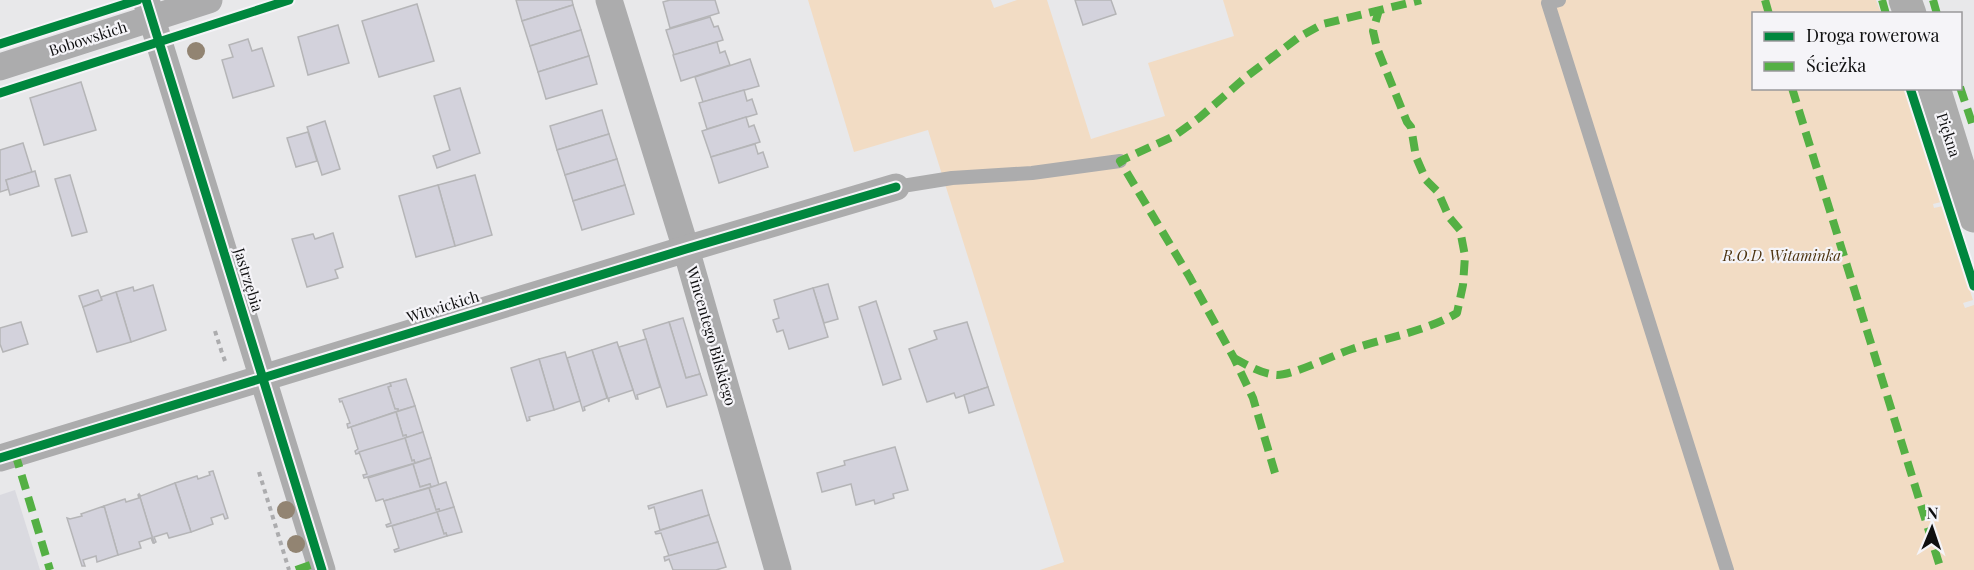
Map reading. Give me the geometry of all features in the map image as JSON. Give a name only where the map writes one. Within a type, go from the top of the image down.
[{"type":"street","name":"Bobowskich","points":[[0,67],[149,9],[209,0]]},
{"type":"street","name":"Wincentego Bilskiego","points":[[609,0],[686,249],[778,570]]},
{"type":"street","name":"Jastrzębia","points":[[149,9],[322,570]]},
{"type":"street","name":"Piękna","points":[[1935,90],[1974,216]]},
{"type":"street","name":"Witwickich","points":[[0,458],[896,187]]},
{"type":"lane","points":[[1559,0],[1548,3],[1727,570]]},
{"type":"lane","points":[[896,187],[952,178],[1032,173],[1120,161]]},
{"type":"path","points":[[232,387],[221,350],[252,341]]},
{"type":"path","points":[[256,461],[289,570]]},
{"type":"shaded area","points":[[15,490],[40,570],[0,570],[0,495]]},
{"type":"green space","name":"R.O.D. Witaminka","points":[[808,0],[991,0],[994,8],[1017,0],[1047,0],[1091,139],[1165,116],[1148,63],[1234,36],[1223,0],[1876,0],[1881,12],[1752,12],[1752,90],[1905,90],[1941,202],[1933,204],[1934,208],[1943,206],[1973,300],[1963,303],[1965,308],[1974,305],[1974,570],[1040,570],[1064,562],[928,130],[854,152]]},
{"type":"building","points":[[516,0],[572,0],[573,5],[522,21]]},
{"type":"building","points":[[715,0],[719,13],[670,28],[663,2]]},
{"type":"building","points":[[1075,0],[1111,0],[1116,14],[1083,25]]},
{"type":"building","points":[[417,4],[434,61],[379,77],[362,21]]},
{"type":"building","points":[[573,5],[581,30],[530,46],[522,21]]},
{"type":"building","points":[[710,17],[714,27],[718,26],[723,40],[674,55],[666,30]]},
{"type":"building","points":[[338,25],[349,63],[308,75],[298,37]]},
{"type":"building","points":[[581,30],[589,56],[538,72],[530,46]]},
{"type":"building","points":[[248,39],[252,51],[262,48],[274,86],[233,98],[222,60],[233,57],[229,45]]},
{"type":"building","points":[[717,42],[720,53],[725,51],[730,65],[681,81],[673,55]]},
{"type":"building","points":[[589,56],[597,84],[546,99],[538,72]]},
{"type":"building","points":[[750,59],[759,86],[703,102],[695,77]]},
{"type":"building","points":[[81,82],[96,130],[44,145],[30,98]]},
{"type":"building","points":[[460,88],[480,153],[437,168],[433,156],[450,150],[434,96]]},
{"type":"building","points":[[744,90],[747,101],[752,99],[757,114],[707,129],[699,103]]},
{"type":"building","points":[[602,110],[609,134],[557,150],[550,126]]},
{"type":"building","points":[[746,117],[749,127],[754,125],[760,142],[711,157],[702,131]]},
{"type":"building","points":[[325,121],[340,169],[322,175],[307,127]]},
{"type":"building","points":[[308,132],[317,161],[296,167],[287,138]]},
{"type":"building","points":[[609,134],[617,159],[565,175],[557,150]]},
{"type":"building","points":[[23,143],[32,172],[6,180],[9,189],[0,192],[0,150]]},
{"type":"building","points":[[755,144],[758,154],[763,152],[768,167],[719,183],[711,157]]},
{"type":"building","points":[[617,159],[625,185],[573,201],[565,175]]},
{"type":"building","points":[[35,171],[39,186],[10,195],[6,180]]},
{"type":"building","points":[[70,175],[87,232],[72,236],[55,179]]},
{"type":"building","points":[[475,175],[492,235],[455,246],[438,185]]},
{"type":"building","points":[[438,185],[455,246],[416,257],[399,196]]},
{"type":"building","points":[[625,185],[634,214],[582,230],[573,201]]},
{"type":"building","points":[[333,233],[343,267],[335,270],[338,278],[307,287],[292,239],[313,234],[315,239]]},
{"type":"building","points":[[828,284],[838,319],[824,323],[813,288]]},
{"type":"building","points":[[153,285],[166,330],[131,342],[116,292],[133,287],[134,291]]},
{"type":"building","points":[[813,288],[828,337],[789,349],[783,330],[777,332],[773,320],[779,318],[774,300]]},
{"type":"building","points":[[98,290],[102,300],[83,307],[79,296]]},
{"type":"building","points":[[116,292],[131,342],[97,352],[83,307]]},
{"type":"building","points":[[876,301],[901,379],[883,385],[859,307]]},
{"type":"building","points":[[683,318],[700,374],[686,378],[669,322]]},
{"type":"building","points":[[21,322],[28,344],[3,352],[0,344],[0,328]]},
{"type":"building","points":[[669,322],[686,378],[700,374],[707,395],[667,407],[643,330]]},
{"type":"building","points":[[967,322],[988,387],[956,398],[954,393],[927,402],[909,349],[937,339],[934,331]]},
{"type":"building","points":[[646,339],[660,387],[637,395],[638,399],[636,399],[619,347]]},
{"type":"building","points":[[617,342],[633,390],[609,398],[609,402],[592,350]]},
{"type":"building","points":[[592,350],[607,398],[584,407],[583,411],[567,358]]},
{"type":"building","points":[[565,352],[580,401],[554,410],[539,359]]},
{"type":"building","points":[[539,359],[554,410],[529,417],[530,420],[527,421],[511,368]]},
{"type":"building","points":[[406,379],[415,406],[398,411],[395,409],[388,387],[391,386],[390,383]]},
{"type":"building","points":[[390,383],[391,386],[388,387],[395,409],[398,411],[348,428],[347,424],[350,423],[342,401],[340,402],[339,399]]},
{"type":"building","points":[[988,387],[994,405],[969,413],[964,395]]},
{"type":"building","points":[[415,406],[423,432],[407,438],[406,435],[403,436],[396,412]]},
{"type":"building","points":[[396,412],[403,436],[406,435],[407,438],[356,454],[355,451],[358,449],[351,427]]},
{"type":"building","points":[[423,432],[431,458],[415,463],[414,460],[412,461],[405,438]]},
{"type":"building","points":[[405,438],[412,461],[414,460],[415,463],[364,478],[363,475],[367,474],[359,452]]},
{"type":"building","points":[[895,447],[908,490],[893,494],[894,498],[875,504],[874,500],[856,505],[851,484],[822,492],[817,473],[845,465],[844,461]]},
{"type":"building","points":[[431,458],[439,485],[431,487],[430,484],[420,487],[413,464]]},
{"type":"building","points":[[413,464],[420,487],[430,484],[431,487],[384,501],[383,499],[376,501],[368,478]]},
{"type":"building","points":[[213,471],[228,518],[225,519],[223,514],[211,518],[213,524],[191,532],[175,483],[197,476],[198,479],[210,475],[209,472]]},
{"type":"building","points":[[446,482],[454,507],[440,512],[439,509],[436,510],[429,488]]},
{"type":"building","points":[[175,483],[191,532],[169,538],[167,533],[154,537],[156,542],[154,543],[139,494],[141,496]]},
{"type":"building","points":[[429,488],[436,510],[439,509],[440,512],[387,527],[386,525],[391,523],[384,501]]},
{"type":"building","points":[[702,490],[709,515],[660,530],[654,507],[649,509],[648,506]]},
{"type":"building","points":[[139,494],[154,543],[151,538],[139,542],[141,548],[118,555],[104,506],[125,499],[126,502],[139,498]]},
{"type":"building","points":[[104,506],[118,555],[97,562],[96,556],[83,560],[85,566],[82,566],[67,518],[82,516],[81,514]]},
{"type":"building","points":[[454,507],[462,532],[447,536],[446,533],[444,534],[437,512]]},
{"type":"building","points":[[437,512],[444,534],[446,533],[447,536],[395,552],[394,550],[399,548],[392,526]]},
{"type":"building","points":[[709,515],[718,542],[669,556],[661,533],[656,534],[655,532]]},
{"type":"building","points":[[718,542],[726,567],[716,570],[673,570],[669,559],[665,561],[664,557]]},
{"type":"marked path","points":[[1275,473],[1253,398],[1234,358],[1189,276],[1120,161],[1174,136],[1299,37],[1323,24],[1421,0]]},
{"type":"marked path","points":[[1765,0],[1768,12]]},
{"type":"marked path","points":[[1882,0],[1885,12]]},
{"type":"marked path","points":[[1933,0],[1936,12]]},
{"type":"marked path","points":[[1234,358],[1265,373],[1284,374],[1352,349],[1419,329],[1457,313],[1463,285],[1465,256],[1460,230],[1449,217],[1438,192],[1426,180],[1416,157],[1411,127],[1377,48],[1373,31],[1379,10]]},
{"type":"marked path","points":[[1793,90],[1941,570]]},
{"type":"marked path","points":[[1961,90],[1974,129]]},
{"type":"marked path","points":[[15,453],[50,570]]},
{"type":"marked path","points":[[296,570],[319,562]]},
{"type":"cycle path","points":[[0,44],[138,0]]},
{"type":"cycle path","points":[[146,0],[322,570]]},
{"type":"cycle path","points":[[0,93],[289,0]]},
{"type":"cycle path","points":[[1911,90],[1974,286]]},
{"type":"cycle path","points":[[0,458],[896,187]]}]
